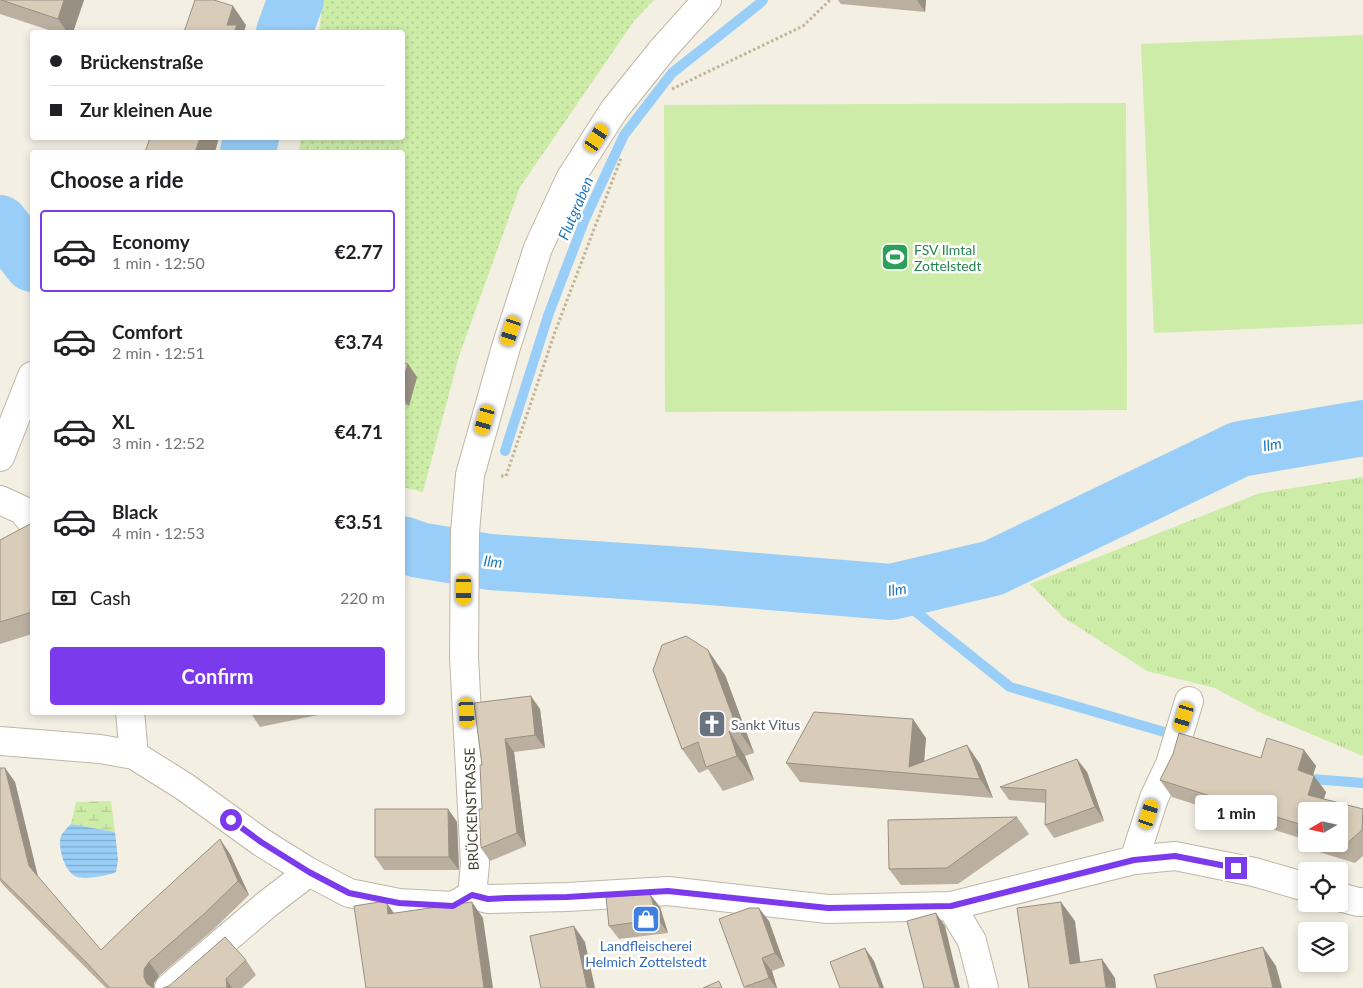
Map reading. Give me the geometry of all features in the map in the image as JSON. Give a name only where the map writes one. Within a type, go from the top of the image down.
[{"type":"street","name":"BRÜCKENSTRASSE","points":[[472,895],[475,864],[464,657],[465,532],[470,476],[506,347],[538,248],[570,179],[614,110],[663,49],[707,0]]},
{"type":"street","points":[[0,457],[30,381]]},
{"type":"street","points":[[1134,860],[1154,798],[1170,764],[1189,701]]},
{"type":"street","points":[[130,715],[134,756]]},
{"type":"street","points":[[0,741],[100,750],[134,756],[185,787],[261,842],[309,872],[349,893],[399,903],[453,906],[472,895],[488,899],[567,897],[668,891],[828,908],[951,906],[1134,860],[1175,856],[1254,872],[1298,885]]},
{"type":"street","points":[[169,988],[266,905],[309,872]]},
{"type":"street","points":[[1348,899],[1363,902]]},
{"type":"street","points":[[951,906],[972,941],[984,988]]},
{"type":"path","points":[[669,90],[803,26],[830,0]]},
{"type":"path","points":[[470,476],[506,476],[555,332],[624,152]]},
{"type":"green space","points":[[323,0],[654,0],[634,21],[520,187],[459,356],[423,492],[405,488],[405,150],[299,150],[301,140],[405,140],[405,30],[319,30]]},
{"type":"green space","points":[[1363,35],[1363,324],[1154,333],[1141,44]]},
{"type":"green space","name":"FSV Ilmtal Zottelstedt","points":[[1126,103],[1127,410],[665,412],[664,105]]},
{"type":"green space","points":[[1363,477],[1363,756],[1259,712],[1215,688],[1147,671],[1063,617],[1030,584],[1260,493]]},
{"type":"green space","points":[[111,801],[115,832],[71,824],[76,802]]},
{"type":"water","points":[[71,824],[115,832],[118,860],[116,872],[108,875],[81,878],[73,875],[63,859],[60,846],[61,836]]},
{"type":"building","points":[[1,0],[64,0],[58,19]]},
{"type":"building","points":[[195,0],[214,0],[233,6],[227,25],[237,25],[235,30],[185,30]]},
{"type":"building","points":[[149,140],[199,140],[196,150],[146,150]]},
{"type":"building","points":[[30,524],[30,613],[0,622],[0,540]]},
{"type":"building","name":"Sankt Vitus","points":[[686,636],[708,650],[737,728],[729,731],[737,756],[706,767],[698,742],[682,749],[653,670],[662,645]]},
{"type":"building","points":[[531,696],[535,735],[505,739],[517,833],[481,848],[479,809],[482,809],[480,765],[482,765],[474,703]]},
{"type":"building","points":[[814,712],[913,719],[909,767],[967,745],[980,779],[786,763]]},
{"type":"building","points":[[1179,733],[1261,758],[1267,738],[1304,750],[1298,770],[1314,776],[1308,795],[1336,802],[1298,802],[1298,824],[1160,780],[1173,754]]},
{"type":"building","points":[[1077,759],[1095,807],[1045,825],[1046,790],[1000,787]]},
{"type":"building","points":[[0,768],[5,768],[29,866],[101,950],[220,839],[238,881],[204,914],[149,962],[144,969],[144,977],[147,984],[154,988],[110,988],[0,878]]},
{"type":"building","points":[[1348,805],[1363,809],[1362,830],[1348,843]]},
{"type":"building","points":[[375,809],[448,809],[449,857],[375,857]]},
{"type":"building","points":[[1017,817],[947,868],[889,869],[888,820]]},
{"type":"building","points":[[650,894],[658,919],[609,926],[606,897]]},
{"type":"building","points":[[379,902],[387,903],[388,914],[472,902],[484,988],[366,988],[354,906]]},
{"type":"building","points":[[1061,902],[1070,964],[1102,959],[1106,988],[1029,988],[1017,908]]},
{"type":"building","points":[[749,908],[759,908],[775,953],[762,958],[769,978],[744,987],[719,919]]},
{"type":"building","points":[[936,913],[955,988],[924,988],[907,921]]},
{"type":"building","points":[[574,926],[587,988],[541,988],[530,936]]},
{"type":"building","points":[[225,937],[246,960],[226,979],[227,988],[163,988],[169,986]]},
{"type":"building","points":[[1263,947],[1273,988],[1157,988],[1154,975]]},
{"type":"building","points":[[865,948],[880,988],[840,988],[830,962]]},
{"type":"building","points":[[719,981],[722,988],[703,988]]},
{"type":"waterway","name":"Ilm","points":[[285,30],[296,0]]},
{"type":"waterway","name":"Flutgraben","points":[[505,451],[549,313],[585,219],[624,135],[672,73],[763,0]]},
{"type":"waterway","name":"Ilm","points":[[248,150],[251,140]]},
{"type":"waterway","name":"Ilm","points":[[0,223],[30,261]]},
{"type":"waterway","name":"Ilm","points":[[405,545],[419,550],[490,562],[698,576],[891,592],[993,568],[1240,449],[1363,428]]},
{"type":"waterway","points":[[891,592],[1010,687],[1178,736]]},
{"type":"waterway","points":[[1312,779],[1363,783]]},
{"type":"place","name":"FSV Ilmtal Zottelstedt","points":[[895,257]]},
{"type":"place","name":"Sankt Vitus","points":[[712,724]]},
{"type":"place","name":"Landfleischerei Helmich Zottelstedt","points":[[646,919]]},
{"type":"route","points":[[231,820],[261,842],[309,872],[349,893],[399,903],[453,906],[472,895],[488,899],[567,897],[668,891],[828,908],[951,906],[1134,860],[1175,856],[1236,868]]}]
